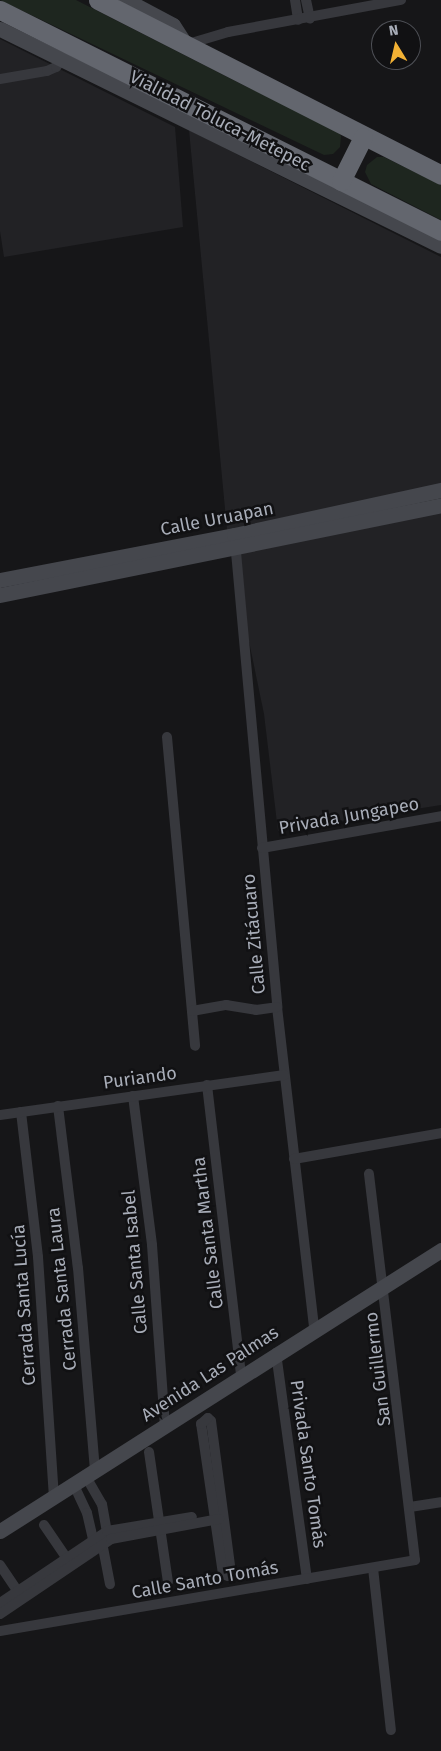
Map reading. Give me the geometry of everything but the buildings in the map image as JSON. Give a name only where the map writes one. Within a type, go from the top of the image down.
[{"type":"highway","points":[[98,0],[186,43],[363,137],[438,171]]},
{"type":"highway","name":"Vialidad Toluca-Metepec","points":[[0,10],[67,53],[202,119],[341,182],[441,231]]},
{"type":"highway","points":[[341,182],[363,137]]},
{"type":"main road","points":[[126,0],[173,25],[186,43]]},
{"type":"main road","points":[[0,29],[67,53]]},
{"type":"main road","points":[[202,119],[441,246]]},
{"type":"main road","name":"Calle Uruapan","points":[[0,594],[235,542],[441,490]]},
{"type":"main road","name":"Calle Uruapan","points":[[0,580],[235,542],[441,505]]},
{"type":"main road","name":"Avenida Las Palmas","points":[[0,1531],[276,1353],[441,1250]]},
{"type":"street","points":[[295,0],[298,20]]},
{"type":"street","points":[[306,0],[310,18]]},
{"type":"street","points":[[186,43],[221,34],[401,0]]},
{"type":"street","points":[[0,79],[48,71],[67,53]]},
{"type":"street","name":"Calle Zitácuaro","points":[[235,542],[277,1007],[314,1329]]},
{"type":"street","points":[[167,736],[195,1046]]},
{"type":"street","name":"Privada Jungapeo","points":[[262,848],[441,816]]},
{"type":"street","points":[[192,1011],[226,1005],[256,1010],[277,1007]]},
{"type":"street","name":"Puriando","points":[[0,1114],[284,1075]]},
{"type":"street","name":"Calle Santa Martha","points":[[207,1085],[241,1376]]},
{"type":"street","name":"Calle Santa Isabel","points":[[133,1096],[152,1244],[165,1425]]},
{"type":"street","name":"Cerrada Santa Laura","points":[[58,1106],[78,1268],[84,1476]]},
{"type":"street","name":"Cerrada Santa Lucía","points":[[21,1112],[38,1257],[54,1496]]},
{"type":"street","points":[[294,1159],[441,1133]]},
{"type":"street","name":"San Guillermo","points":[[369,1174],[384,1286],[415,1560]]},
{"type":"street","name":"Privada Santo Tomás","points":[[276,1353],[307,1579]]},
{"type":"street","points":[[208,1418],[212,1421],[219,1516],[202,1424],[208,1418]]},
{"type":"street","points":[[149,1452],[168,1582]]},
{"type":"street","points":[[84,1476],[87,1513],[101,1537]]},
{"type":"street","points":[[84,1476],[102,1504],[101,1537],[110,1584]]},
{"type":"street","points":[[410,1507],[441,1502]]},
{"type":"street","points":[[0,1614],[20,1595],[101,1537],[219,1516]]},
{"type":"street","points":[[44,1525],[69,1561]]},
{"type":"street","name":"Calle Santo Tomás","points":[[0,1631],[415,1560]]},
{"type":"street","points":[[0,1565],[20,1595]]},
{"type":"street","points":[[373,1568],[391,1730]]},
{"type":"street","points":[[0,1603],[20,1595]]},
{"type":"shaded area","points":[[0,0],[76,0],[245,86],[335,127],[341,136],[340,147],[333,154],[324,155]]},
{"type":"shaded area","points":[[0,39],[175,127],[183,227],[4,257],[0,231]]},
{"type":"shaded area","points":[[189,130],[441,257],[441,805],[278,831],[264,714],[228,540]]},
{"type":"shaded area","points":[[377,157],[384,157],[441,185],[441,220],[371,184],[365,172],[367,165]]}]
